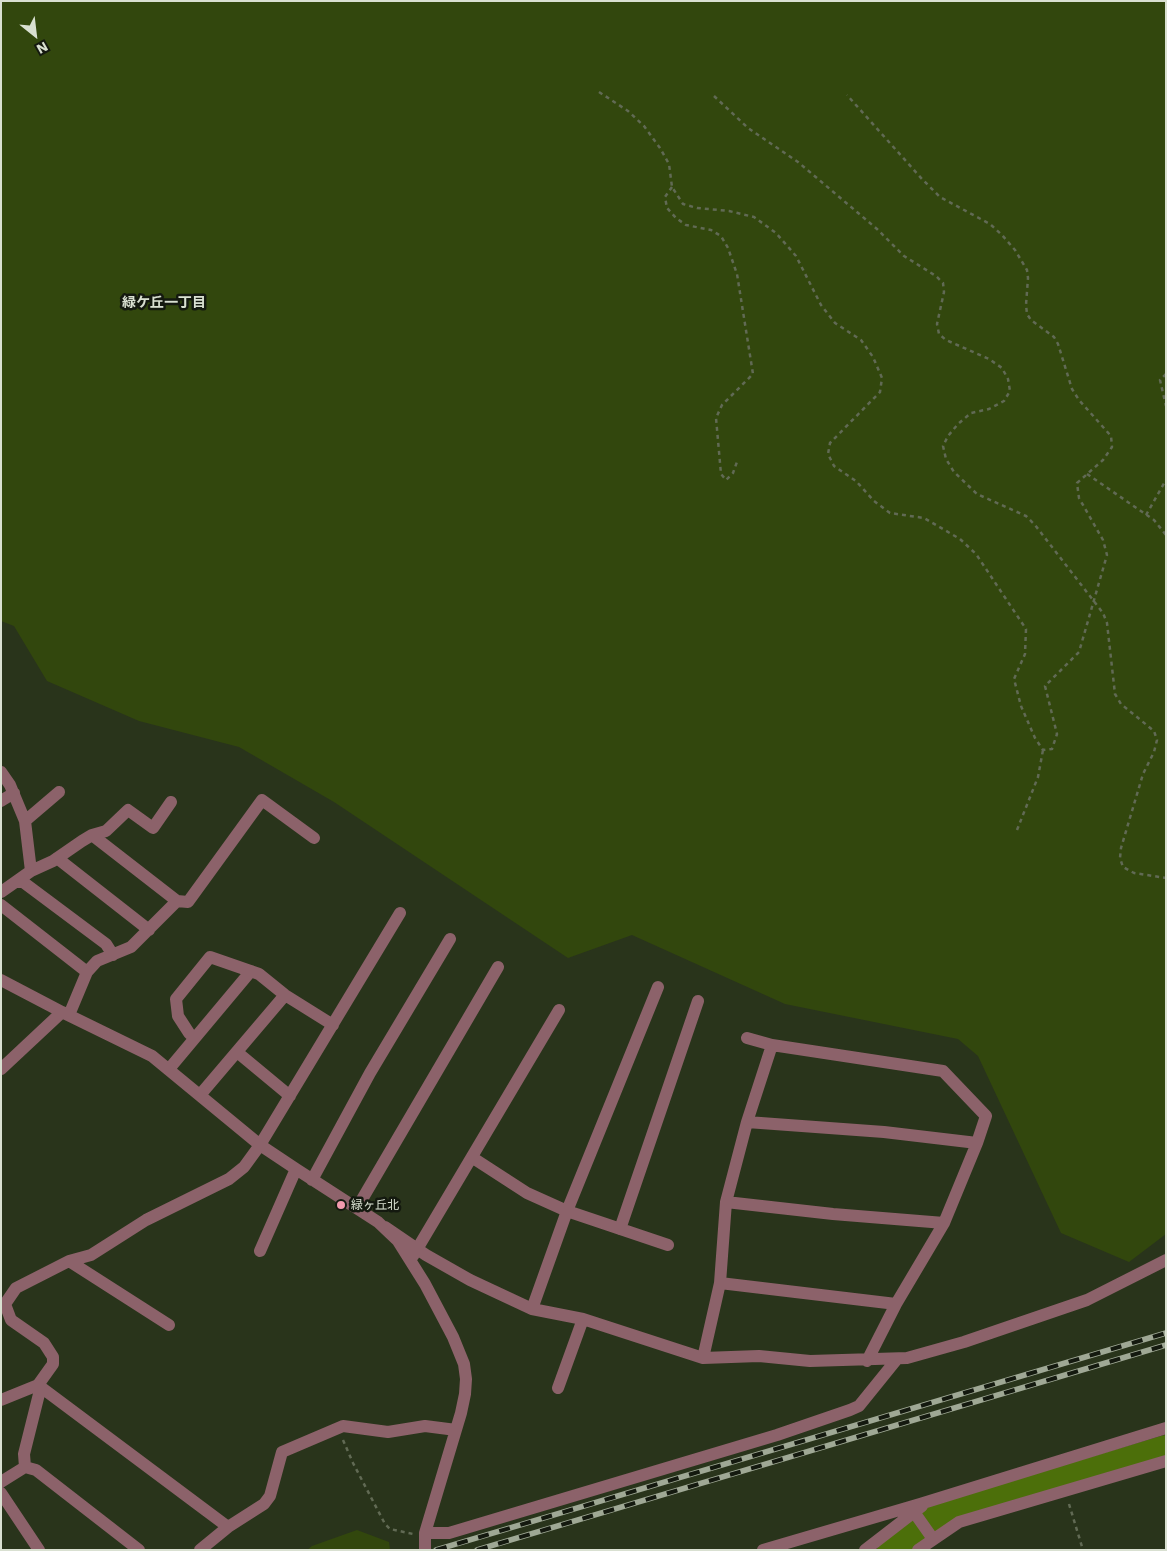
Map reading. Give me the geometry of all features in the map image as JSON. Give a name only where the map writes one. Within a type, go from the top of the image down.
[{"type":"street","points":[[1,772],[14,793],[25,821],[31,871]]},
{"type":"street","points":[[25,821],[59,792]]},
{"type":"street","points":[[1,801],[14,793]]},
{"type":"street","points":[[92,836],[177,901],[188,902],[262,800],[314,838]]},
{"type":"street","points":[[3,888],[17,882],[31,871],[57,858],[92,836],[106,831],[128,810],[153,828],[171,802]]},
{"type":"street","points":[[57,858],[149,930]]},
{"type":"street","points":[[17,882],[23,882],[106,944],[113,955]]},
{"type":"street","points":[[1,1070],[65,1014],[87,972],[97,961],[131,947],[177,901]]},
{"type":"street","points":[[1,905],[87,972]]},
{"type":"street","points":[[1,1400],[38,1386],[53,1364],[53,1357],[44,1343],[11,1320],[3,1304],[16,1288],[69,1261],[90,1254],[146,1220],[229,1179],[244,1167],[290,1096],[400,913]]},
{"type":"street","points":[[312,1180],[370,1073],[450,939]]},
{"type":"street","points":[[194,1038],[178,1016],[176,999],[210,957],[259,974],[285,996],[333,1025]]},
{"type":"street","points":[[357,1208],[498,967]]},
{"type":"street","points":[[169,1069],[251,971]]},
{"type":"street","points":[[1,980],[65,1014],[152,1056],[260,1144],[296,1170],[385,1227],[414,1255],[532,1308],[583,1320],[703,1358],[759,1356],[810,1362],[867,1361],[897,1359],[929,1353],[1087,1300],[1166,1260]]},
{"type":"street","points":[[532,1308],[567,1211],[658,987]]},
{"type":"street","points":[[200,1095],[285,996]]},
{"type":"street","points":[[620,1229],[698,1000]]},
{"type":"street","points":[[414,1255],[559,1010]]},
{"type":"street","points":[[747,1038],[772,1044],[943,1071],[986,1116],[944,1223],[896,1304],[867,1361]]},
{"type":"street","points":[[703,1358],[720,1283],[726,1202],[747,1122],[772,1044]]},
{"type":"street","points":[[237,1052],[290,1096]]},
{"type":"street","points":[[747,1122],[884,1132],[977,1143]]},
{"type":"street","points":[[473,1158],[527,1193],[567,1211],[668,1245]]},
{"type":"street","points":[[260,1250],[296,1170]]},
{"type":"street","points":[[726,1202],[833,1214],[944,1223]]},
{"type":"street","points":[[414,1255],[451,1331],[464,1364],[466,1379],[465,1394],[456,1430],[425,1532],[425,1550]]},
{"type":"street","points":[[69,1261],[169,1325]]},
{"type":"street","points":[[720,1283],[896,1304]]},
{"type":"street","points":[[558,1388],[583,1320]]},
{"type":"street","points":[[425,1532],[449,1533],[777,1435],[850,1410],[859,1406],[897,1359]]},
{"type":"street","points":[[25,1467],[24,1454],[39,1394],[38,1386]]},
{"type":"street","points":[[38,1386],[228,1527]]},
{"type":"street","points":[[200,1550],[228,1527],[264,1504],[270,1496],[282,1452],[343,1426],[388,1432],[426,1426],[456,1430]]},
{"type":"street","points":[[764,1550],[928,1502],[1166,1428]]},
{"type":"street","points":[[918,1550],[960,1522],[1166,1461]]},
{"type":"street","points":[[1,1482],[25,1467],[36,1470],[139,1550]]},
{"type":"street","points":[[1,1493],[39,1550]]},
{"type":"street","points":[[865,1550],[928,1502]]},
{"type":"street","points":[[914,1512],[933,1539]]},
{"type":"path","points":[[598,92],[628,112],[644,126],[669,164],[672,187],[683,204],[754,217],[776,233],[796,256],[821,305],[835,323],[861,340],[873,357],[882,378],[880,392],[830,443],[828,454],[834,466],[856,481],[874,501],[890,513],[924,518],[960,540],[976,554],[1026,629],[1025,654],[1014,679],[1021,706],[1035,738],[1043,750],[1038,777],[1017,830]]},
{"type":"path","points":[[847,95],[922,180],[940,197],[990,224],[1002,235],[1020,258],[1027,270],[1028,278],[1027,314],[1031,320],[1054,337],[1076,395],[1111,436],[1112,447],[1103,460],[1077,483],[1080,498],[1103,540],[1107,555],[1079,652],[1045,686],[1057,734],[1052,749],[1043,750]]},
{"type":"path","points":[[714,96],[748,128],[798,162],[863,217],[904,256],[936,276],[943,283],[944,292],[937,324],[939,334],[946,340],[989,359],[1002,368],[1008,379],[1010,391],[1004,401],[989,409],[972,413],[958,424],[948,436],[943,446],[946,459],[954,472],[978,494],[1026,516],[1103,613],[1108,623],[1115,694],[1121,704],[1154,731],[1156,740],[1154,752],[1143,774],[1121,848],[1120,858],[1123,867],[1134,873],[1166,878]]},
{"type":"path","points":[[672,187],[665,197],[667,208],[686,225],[711,230],[721,236],[728,248],[737,274],[753,374],[722,405],[716,418],[721,474],[726,480],[733,474],[738,459]]},
{"type":"path","points":[[1166,374],[1160,380],[1166,406]]},
{"type":"path","points":[[1087,474],[1154,520],[1166,535]]},
{"type":"path","points":[[1146,515],[1166,480]]},
{"type":"path","points":[[343,1426],[344,1444],[385,1524],[390,1529],[402,1532],[418,1534],[425,1532]]},
{"type":"path","points":[[1065,1491],[1083,1550]]},
{"type":"green space","points":[[1,1],[1166,1],[1166,1234],[1129,1262],[1061,1233],[978,1056],[958,1039],[785,1004],[632,935],[568,958],[334,802],[239,747],[139,721],[47,681],[14,626],[1,621]]},
{"type":"green space","points":[[357,1530],[389,1542],[390,1550],[307,1550],[312,1546]]},
{"type":"waterway","points":[[890,1550],[935,1517],[1166,1448]]},
{"type":"railway","points":[[436,1550],[1166,1333]]},
{"type":"railway","points":[[477,1550],[1166,1345]]},
{"type":"place","name":"緑ヶ丘北","points":[[341,1205]]},
{"type":"district","name":"緑ケ丘一丁目","points":[[164,303]]}]
